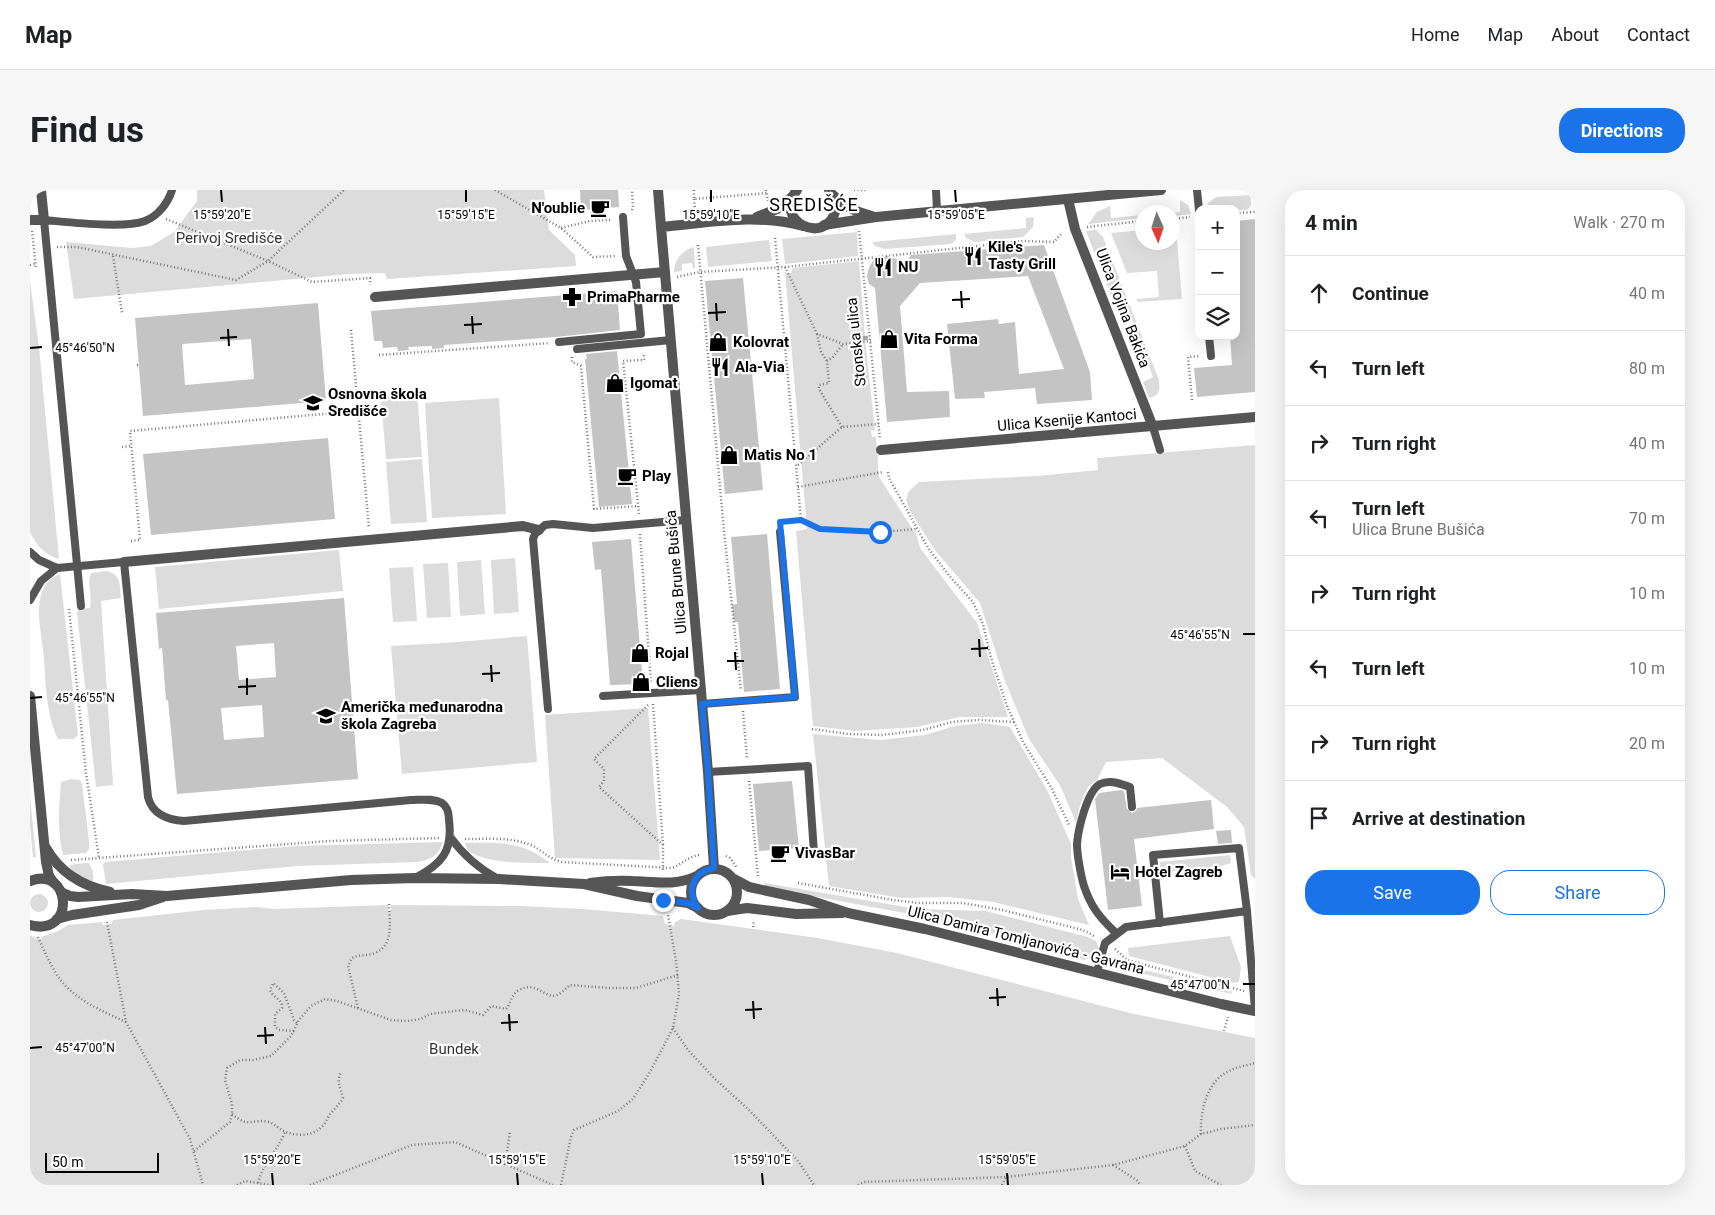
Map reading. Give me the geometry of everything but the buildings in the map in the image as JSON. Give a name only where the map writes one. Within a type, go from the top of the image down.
[{"type":"street","points":[[30,220],[44,220],[41,190]]},
{"type":"street","name":"Ulica Brune Bušića","points":[[658,190],[661,228],[670,275],[671,340],[708,772],[714,868]]},
{"type":"street","points":[[748,219],[788,222],[814,228],[876,217],[1161,190]]},
{"type":"street","points":[[661,228],[748,219],[770,213],[795,192]]},
{"type":"street","points":[[795,192],[791,210],[793,217],[803,226]]},
{"type":"street","points":[[831,193],[844,206],[876,217]]},
{"type":"street","points":[[824,225],[830,221],[836,209],[831,193]]},
{"type":"street","name":"Ulica Vojina Bakića","points":[[1068,198],[1075,229],[1153,427]]},
{"type":"street","points":[[373,294],[634,275],[670,275]]},
{"type":"street","name":"Ulica Ksenije Kantoci","points":[[881,450],[1255,417]]},
{"type":"street","points":[[124,562],[523,526],[539,530]]},
{"type":"street","points":[[30,696],[47,870],[61,892],[64,905],[57,919]]},
{"type":"street","points":[[44,843],[55,862],[69,876],[89,886],[120,894]]},
{"type":"street","name":"Ulica Damira Tomljanovića - Gavrana","points":[[61,892],[78,897],[120,894],[167,896],[327,881],[415,878],[498,879],[584,884],[619,881],[671,883],[689,880],[708,869],[714,868],[738,875],[742,884],[809,900],[848,913],[925,929],[1255,1011]]},
{"type":"street","points":[[726,912],[732,907],[738,893],[738,875]]},
{"type":"street","points":[[697,876],[693,882],[692,895],[698,908]]},
{"type":"street","points":[[30,881],[40,879],[54,883]]},
{"type":"street","name":"Ulica Damira Tomljanovića - Gavrana","points":[[584,884],[637,896],[688,903],[708,914],[714,915],[739,909],[796,914],[848,913]]},
{"type":"street","name":"Ulica Damira Tomljanovića - Gavrana","points":[[30,925],[45,926],[57,919],[72,914],[139,905],[167,896]]},
{"type":"lane","points":[[81,606],[44,220],[99,223],[145,221],[158,213],[172,190]]},
{"type":"lane","points":[[936,190],[937,211]]},
{"type":"lane","points":[[1197,190],[1198,205]]},
{"type":"lane","points":[[559,342],[642,334],[636,282],[626,256],[623,217]]},
{"type":"lane","points":[[577,349],[671,340]]},
{"type":"lane","points":[[1209,340],[1211,356]]},
{"type":"lane","points":[[1153,427],[1160,450]]},
{"type":"lane","points":[[548,709],[533,539],[539,530],[545,525],[553,524],[594,528],[686,520]]},
{"type":"lane","points":[[702,704],[795,697],[780,532]]},
{"type":"lane","points":[[30,552],[39,560],[57,568],[124,562],[148,797],[150,805],[162,816],[177,821],[197,821],[426,800],[436,801],[444,804],[448,812],[451,838],[460,852],[483,871],[498,879]]},
{"type":"lane","points":[[30,600],[41,581],[57,568]]},
{"type":"lane","points":[[603,696],[701,690]]},
{"type":"lane","points":[[708,772],[808,766],[814,853]]},
{"type":"lane","points":[[1116,933],[1098,916],[1084,885],[1077,845],[1089,796],[1102,783],[1117,782],[1130,787],[1132,807]]},
{"type":"lane","points":[[415,878],[440,862],[451,838]]},
{"type":"lane","points":[[1160,922],[1153,855],[1239,848],[1247,911],[1255,1011]]},
{"type":"lane","points":[[1097,972],[1105,943],[1126,927],[1247,911]]},
{"type":"path","points":[[55,247],[78,247],[236,280],[268,261],[344,190]]},
{"type":"path","points":[[495,190],[561,228],[593,257],[609,256]]},
{"type":"path","points":[[623,217],[634,208],[632,190]]},
{"type":"path","points":[[694,190],[695,214]]},
{"type":"path","points":[[747,190],[748,195]]},
{"type":"path","points":[[855,190],[866,190]]},
{"type":"path","points":[[694,199],[767,193]]},
{"type":"path","points":[[1240,213],[1255,212]]},
{"type":"path","points":[[1180,218],[1192,217]]},
{"type":"path","points":[[169,220],[268,261],[312,282],[370,278],[373,294]]},
{"type":"path","points":[[561,228],[590,221],[606,220]]},
{"type":"path","points":[[1086,227],[1135,222]]},
{"type":"path","name":"Stonska ulica","points":[[859,230],[881,450]]},
{"type":"path","points":[[670,275],[785,267],[1024,241],[1054,242],[1065,230]]},
{"type":"path","points":[[775,238],[801,520]]},
{"type":"path","points":[[698,245],[724,531],[742,696]]},
{"type":"path","points":[[113,255],[122,313]]},
{"type":"path","points":[[30,265],[35,264]]},
{"type":"path","points":[[785,267],[817,334],[821,352],[827,361],[829,383],[819,385],[819,389],[842,427]]},
{"type":"path","points":[[351,330],[370,540]]},
{"type":"path","points":[[817,334],[843,344],[871,341]]},
{"type":"path","points":[[570,341],[572,362],[581,366],[594,509],[638,506]]},
{"type":"path","points":[[379,355],[559,342]]},
{"type":"path","points":[[643,343],[644,360],[623,361],[640,524],[652,693]]},
{"type":"path","points":[[827,361],[833,357],[843,344]]},
{"type":"path","points":[[1192,400],[1188,357],[1211,356]]},
{"type":"path","points":[[132,541],[140,540],[130,431],[358,411]]},
{"type":"path","points":[[797,466],[842,427],[879,424]]},
{"type":"path","points":[[122,447],[132,446]]},
{"type":"path","points":[[798,486],[883,472]]},
{"type":"path","points":[[888,472],[888,478],[928,548],[951,578],[973,602],[983,624],[991,658],[1014,722],[1052,789],[1077,845]]},
{"type":"path","points":[[780,532],[780,522],[801,520],[820,529],[880,532],[918,529]]},
{"type":"path","points":[[663,844],[599,787],[604,781],[604,768],[594,759],[653,700],[663,844],[664,868]]},
{"type":"path","points":[[743,710],[758,889]]},
{"type":"path","points":[[812,729],[848,734],[882,735],[923,730],[952,722],[979,720],[1014,722]]},
{"type":"path","points":[[64,861],[330,840],[451,838],[520,841],[534,846],[552,859],[562,862],[672,868],[698,855]]},
{"type":"path","points":[[726,856],[730,858],[738,875]]},
{"type":"path","points":[[753,875],[758,876]]},
{"type":"path","points":[[797,883],[893,900],[918,903],[963,903],[1002,910],[1083,930],[1095,937]]},
{"type":"path","points":[[358,1008],[348,966],[352,958],[360,954],[373,954],[384,948],[389,938],[389,902]]},
{"type":"path","points":[[753,927],[756,910]]},
{"type":"path","points":[[561,1185],[570,1137],[574,1130],[618,1111],[634,1100],[673,1028],[679,994],[668,915]]},
{"type":"path","points":[[106,919],[126,1022],[190,1139],[203,1185]]},
{"type":"path","points":[[38,933],[49,961],[63,983],[82,998],[126,1022]]},
{"type":"path","points":[[1118,951],[1126,960],[1244,991]]},
{"type":"path","points":[[194,1152],[230,1122],[232,1104],[225,1080],[227,1068],[240,1060],[253,1060],[271,1056],[291,1036],[297,1023],[312,1006],[324,999],[337,1001],[385,1018],[407,1021],[421,1019],[430,1014],[465,1010],[483,1015],[490,1006],[506,1010],[518,990],[526,987],[533,986],[552,996],[556,996],[570,985],[636,988],[678,976]]},
{"type":"path","points":[[294,1031],[279,1030],[275,1027],[275,1014],[282,1008],[282,1004],[280,1000],[272,995],[270,990],[273,983],[284,993],[294,1020],[297,1023]]},
{"type":"path","points":[[673,1028],[688,1050],[715,1079],[749,1110],[798,1161],[814,1185]]},
{"type":"path","points":[[1201,1134],[1201,1115],[1210,1091],[1221,1076],[1236,1068],[1255,1063]]},
{"type":"path","points":[[232,1114],[240,1121],[247,1123],[272,1123],[285,1132],[306,1135],[315,1132],[320,1129],[343,1098],[338,1085],[338,1078],[341,1072]]},
{"type":"path","points":[[858,1185],[864,1182],[1006,1177],[1113,1165],[1185,1146],[1201,1134],[1221,1129],[1255,1125]]},
{"type":"path","points":[[258,1183],[259,1177],[285,1132]]},
{"type":"path","points":[[505,1165],[510,1132]]},
{"type":"path","points":[[310,1185],[412,1145],[455,1142],[553,1185]]},
{"type":"path","points":[[1185,1146],[1195,1171],[1221,1185]]},
{"type":"path","points":[[1113,1165],[1138,1181],[1140,1185]]},
{"type":"path","points":[[1002,1185],[1006,1177]]},
{"type":"path","points":[[237,1185],[244,1181],[271,1185]]},
{"type":"green space","name":"Perivoj Središće","points":[[197,190],[544,190],[549,230],[575,255],[576,266],[387,279],[385,273],[350,274],[74,299],[66,242],[132,248],[151,246],[174,232],[197,201]]},
{"type":"green space","points":[[1251,195],[1251,206],[1247,210],[1240,210],[1240,205],[1208,205],[1216,197]]},
{"type":"green space","points":[[1180,200],[1188,205],[1191,214],[1180,215]]},
{"type":"green space","points":[[1110,206],[1111,218],[1135,216],[1135,219],[1088,224],[1097,212]]},
{"type":"green space","points":[[1034,217],[1033,227],[1023,237],[975,242],[966,238],[964,234],[1026,228],[1026,218]]},
{"type":"green space","points":[[1096,230],[1103,237],[1159,380],[1158,392],[1153,397],[1149,398],[1143,382],[1153,377],[1130,314],[1119,316],[1086,231]]},
{"type":"green space","points":[[1135,231],[1135,250],[1178,250],[1182,299],[1137,302],[1137,299],[1159,297],[1157,271],[1127,273],[1111,233]]},
{"type":"green space","points":[[857,232],[858,256],[785,264],[782,239]]},
{"type":"green space","points":[[956,234],[956,240],[951,244],[885,249],[875,246],[872,242]]},
{"type":"green space","points":[[769,240],[772,261],[708,267],[706,247]]},
{"type":"green space","points":[[694,247],[695,268],[693,268],[692,263],[682,264],[682,271],[674,272],[674,267],[680,256],[686,250]]},
{"type":"green space","points":[[859,261],[865,338],[857,338],[857,340],[865,340],[875,430],[871,430],[872,437],[876,437],[879,477],[917,536],[920,548],[977,623],[1008,717],[959,717],[917,727],[855,731],[813,726],[796,531],[807,529],[785,272],[787,274],[791,273],[793,268]]},
{"type":"green space","points":[[30,282],[39,347],[59,559],[49,555],[42,549],[30,532]]},
{"type":"green space","points":[[417,394],[422,457],[386,459],[381,397]]},
{"type":"green space","points":[[499,398],[506,514],[432,518],[425,403]]},
{"type":"green space","points":[[1255,445],[1255,879],[1251,875],[1244,827],[1227,807],[1162,758],[1106,762],[1097,780],[1088,787],[1080,805],[1076,823],[1061,787],[1029,739],[1005,681],[980,603],[934,549],[910,511],[906,500],[909,491],[919,482],[1038,476],[1098,470],[1097,458]]},
{"type":"green space","points":[[422,459],[427,522],[391,524],[386,462]]},
{"type":"green space","points":[[339,550],[343,591],[159,609],[155,567]]},
{"type":"green space","points":[[515,558],[519,612],[494,614],[491,560]]},
{"type":"green space","points":[[481,560],[485,614],[460,616],[457,562]]},
{"type":"green space","points":[[448,563],[451,617],[427,618],[423,564]]},
{"type":"green space","points":[[413,567],[417,621],[393,622],[389,568]]},
{"type":"green space","points":[[107,571],[117,578],[120,585],[121,598],[101,601],[113,785],[96,787],[77,613],[79,609],[90,608],[89,581],[91,573]]},
{"type":"green space","points":[[60,574],[78,735],[74,739],[58,739],[54,729],[47,695],[40,624],[39,605],[43,590],[49,580]]},
{"type":"green space","points":[[527,636],[537,762],[402,774],[391,646]]},
{"type":"green space","points":[[648,708],[660,860],[555,858],[545,715]]},
{"type":"green space","points":[[982,723],[1010,727],[1047,790],[1071,844],[1071,857],[1078,899],[1089,925],[993,902],[949,897],[901,898],[829,886],[813,734],[880,740],[925,735],[955,726]]},
{"type":"green space","points":[[71,779],[80,780],[82,784],[89,849],[86,853],[63,855],[59,828],[61,782]]},
{"type":"green space","points":[[30,796],[36,857],[33,857]]},
{"type":"green space","points":[[443,842],[434,856],[418,862],[297,866],[106,884],[103,865],[105,862],[296,846]]},
{"type":"green space","points":[[465,843],[509,844],[529,850],[550,863],[508,862],[487,859],[468,851]]},
{"type":"green space","points":[[1230,855],[1231,863],[1197,873],[1160,870],[1160,862]]},
{"type":"green space","points":[[89,863],[93,872],[93,881],[80,876],[69,865]]},
{"type":"green space","points":[[765,883],[917,909],[986,911],[1088,937],[1096,941],[1099,948],[1093,957],[1084,960],[1039,945],[926,917],[764,887]]},
{"type":"green space","points":[[39,894],[45,897],[48,903],[45,909],[39,912],[33,909],[30,903],[33,897]]},
{"type":"green space","name":"Bundek","points":[[388,905],[388,911],[391,911],[391,905],[521,906],[583,909],[663,916],[665,924],[674,926],[675,922],[681,919],[818,938],[897,953],[1134,1014],[1255,1038],[1255,1185],[30,1185],[30,935],[42,939],[41,937],[56,932],[68,925],[102,922],[103,925],[111,924],[113,920],[204,910],[257,907],[273,909]]},
{"type":"green space","points":[[1230,936],[1241,967],[1239,982],[1233,983],[1129,956],[1128,948]]},
{"type":"green space","points":[[1119,964],[1231,991],[1232,994],[1126,970],[1120,967]]},
{"type":"waterway","points":[[858,339],[866,338]]},
{"type":"place","name":"N'oublie","points":[[600,208]]},
{"type":"place","name":"Kile's Tasty Grill","points":[[973,256]]},
{"type":"place","name":"NU","points":[[883,267]]},
{"type":"place","name":"PrimaPharme","points":[[572,297]]},
{"type":"place","name":"Vita Forma","points":[[889,339]]},
{"type":"place","name":"Kolovrat","points":[[718,342]]},
{"type":"place","name":"Ala-Via","points":[[720,367]]},
{"type":"place","name":"Igomat","points":[[615,383]]},
{"type":"place","name":"Osnovna škola Središće","points":[[313,403]]},
{"type":"place","name":"Matis No 1","points":[[729,455]]},
{"type":"place","name":"Play","points":[[627,476]]},
{"type":"place","name":"Rojal","points":[[640,653]]},
{"type":"place","name":"Cliens","points":[[641,682]]},
{"type":"place","name":"Američka međunarodna škola Zagreba","points":[[326,716]]},
{"type":"place","name":"VivasBar","points":[[780,853]]},
{"type":"place","name":"Hotel Zagreb","points":[[1120,872]]},
{"type":"district","name":"SREDIŠĆE","points":[[814,205]]},
{"type":"route","points":[[663,900],[688,903],[698,908],[692,895],[693,882],[702,872],[714,868],[702,704],[795,697],[780,522],[801,520],[820,529],[880,532]]}]
